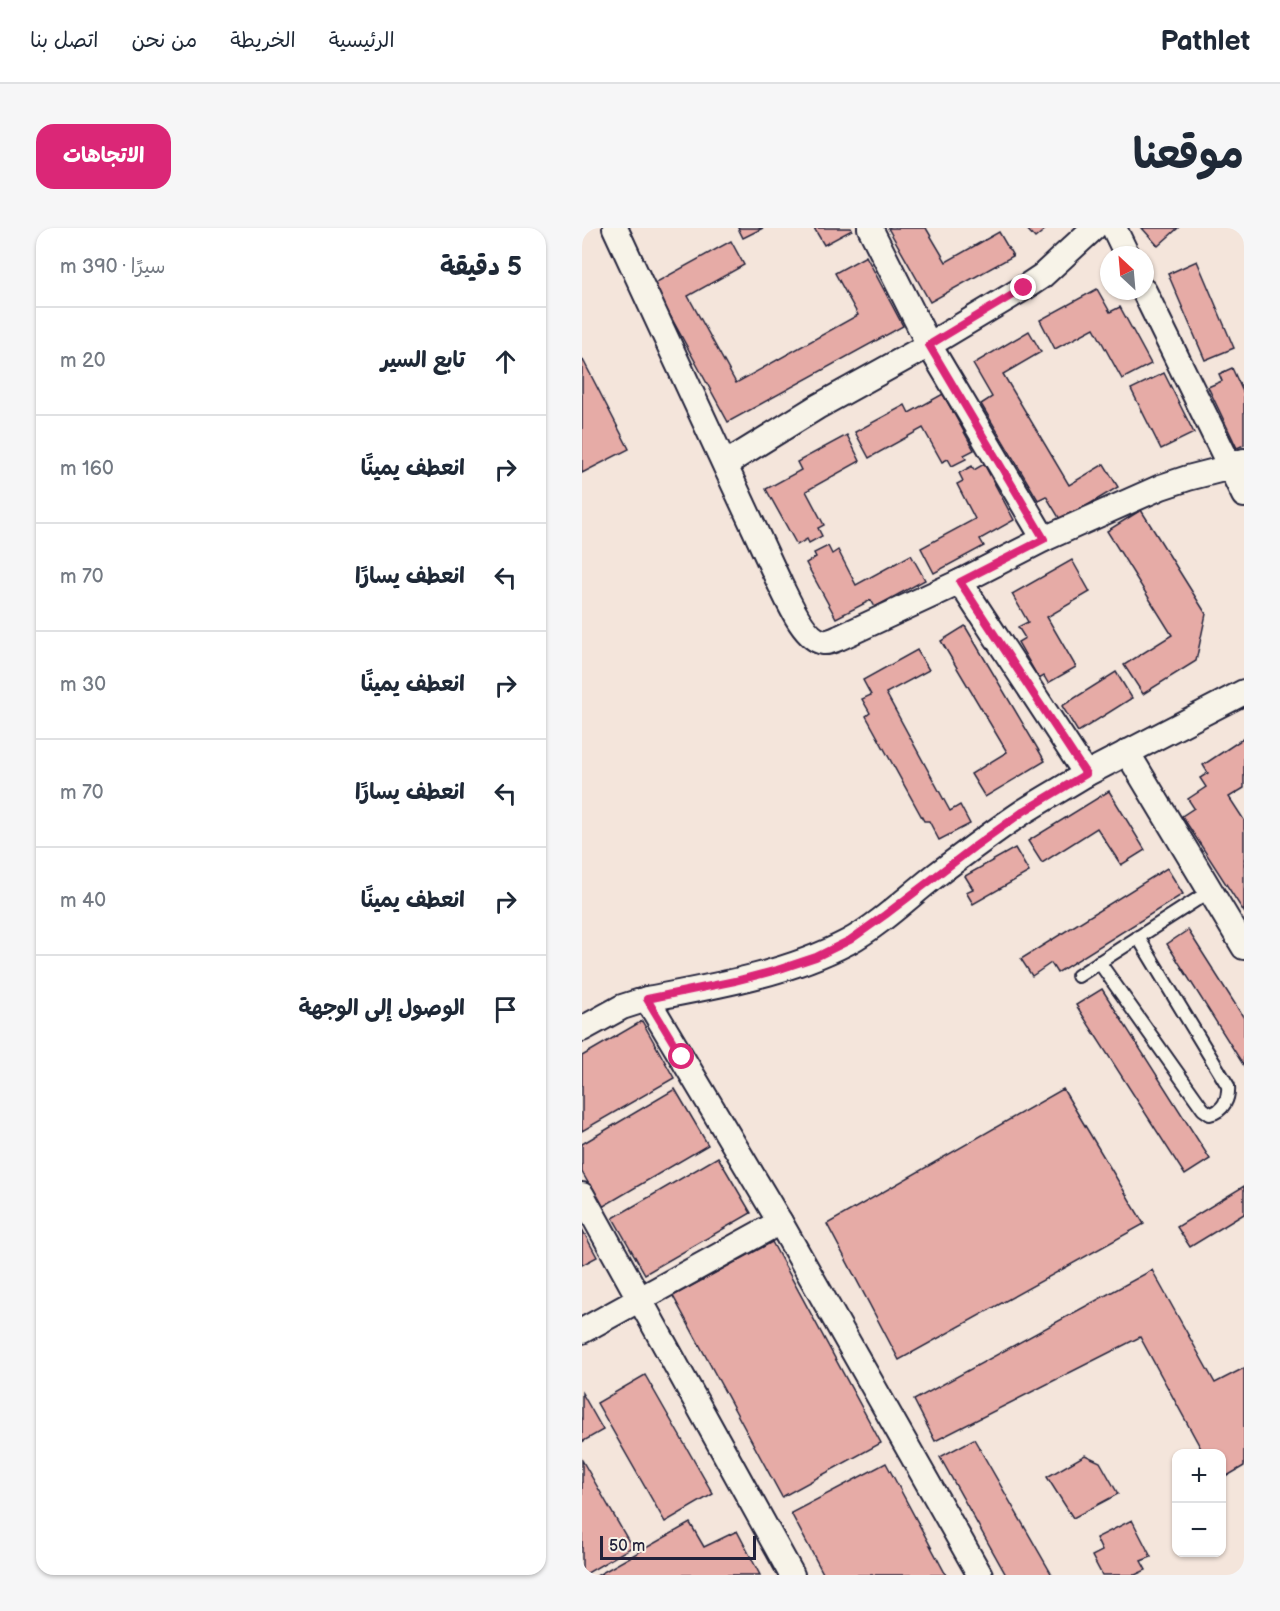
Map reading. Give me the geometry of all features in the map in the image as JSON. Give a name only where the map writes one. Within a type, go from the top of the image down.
[{"type":"street","points":[[615,228],[785,594],[807,632],[820,641],[826,642],[842,637],[960,582],[1044,539],[1161,487],[1237,464]]},
{"type":"street","points":[[870,228],[929,345],[1044,539]]},
{"type":"street","points":[[726,464],[817,407],[929,345],[1042,276],[1094,228]]},
{"type":"street","points":[[1114,228],[1123,246]]},
{"type":"street","points":[[1149,300],[1237,464],[1244,495]]},
{"type":"street","points":[[960,582],[1086,774]]},
{"type":"street","points":[[582,1029],[622,1007],[647,999],[777,970],[816,957],[850,940],[1016,817],[1126,752],[1244,692]]},
{"type":"street","points":[[1126,752],[1210,891],[1241,937]]},
{"type":"street","points":[[647,999],[780,1222],[980,1575]]},
{"type":"street","points":[[582,1195],[792,1575]]},
{"type":"street","points":[[582,1331],[780,1222]]},
{"type":"lane","points":[[1078,976],[1210,891]]},
{"type":"lane","points":[[1099,962],[1203,1109],[1210,1114],[1217,1112],[1229,1095],[1228,1086],[1138,937]]},
{"type":"building","points":[[738,228],[763,228],[743,238]]},
{"type":"building","points":[[814,228],[851,228],[852,230],[824,245]]},
{"type":"building","points":[[888,228],[926,228],[946,262],[999,232],[1013,256],[930,302]]},
{"type":"building","points":[[1026,228],[1047,228],[1035,238]]},
{"type":"building","points":[[1142,228],[1178,228],[1158,246]]},
{"type":"building","points":[[731,241],[744,265],[688,296],[736,383],[858,315],[835,273],[866,256],[903,326],[728,422],[653,284]]},
{"type":"building","points":[[1197,261],[1234,348],[1205,360],[1168,274]]},
{"type":"building","points":[[1097,289],[1100,300],[1103,300],[1110,312],[1120,307],[1151,364],[1122,379],[1094,328],[1055,349],[1040,320]]},
{"type":"building","points":[[1029,331],[1041,352],[1003,374],[1069,485],[1104,464],[1118,487],[1061,521],[1046,496],[1038,500],[981,404],[992,397],[973,364]]},
{"type":"building","points":[[582,358],[629,449],[582,473]]},
{"type":"building","points":[[1232,368],[1244,394],[1244,445],[1237,448],[1208,387],[1222,381],[1219,374]]},
{"type":"building","points":[[1164,373],[1194,433],[1161,449],[1131,389]]},
{"type":"building","points":[[943,394],[974,450],[964,455],[966,459],[952,466],[948,459],[942,462],[923,428],[869,458],[855,432],[905,405],[909,413]]},
{"type":"building","points":[[847,435],[860,461],[806,491],[824,525],[818,528],[822,536],[809,543],[807,539],[797,545],[766,489],[801,470],[797,462]]},
{"type":"building","points":[[984,464],[1014,520],[980,539],[984,546],[934,573],[921,548],[975,519],[957,484],[963,481],[959,473],[972,466],[974,470]]},
{"type":"building","points":[[1141,510],[1206,614],[1196,661],[1143,694],[1124,665],[1172,635],[1107,531]]},
{"type":"building","points":[[828,546],[832,554],[838,550],[856,585],[911,555],[925,580],[875,607],[871,600],[836,618],[806,563],[816,557],[814,553]]},
{"type":"building","points":[[1072,560],[1090,592],[1047,617],[1076,667],[1048,683],[1044,676],[1039,679],[1018,642],[1025,638],[1018,627],[1028,622],[1012,594]]},
{"type":"building","points":[[965,626],[1045,761],[985,797],[971,774],[1007,752],[941,641]]},
{"type":"building","points":[[917,650],[929,670],[886,693],[950,811],[960,805],[970,824],[939,840],[929,821],[924,821],[866,716],[870,713],[862,699],[871,695],[863,680]]},
{"type":"building","points":[[1116,672],[1132,698],[1078,732],[1062,706]]},
{"type":"building","points":[[1244,738],[1244,788],[1229,797],[1244,820],[1244,912],[1182,816],[1194,808],[1188,799],[1206,787],[1200,778],[1208,773],[1203,765]]},
{"type":"building","points":[[1109,791],[1145,850],[1121,865],[1097,828],[1042,863],[1028,841]]},
{"type":"building","points":[[1015,848],[1029,872],[973,904],[966,892],[973,889],[965,876]]},
{"type":"building","points":[[1167,868],[1183,894],[1057,973],[1051,963],[1032,976],[1021,959]]},
{"type":"building","points":[[1188,930],[1244,1018],[1244,1066],[1167,944]]},
{"type":"building","points":[[1102,989],[1210,1159],[1185,1175],[1076,1005]]},
{"type":"building","points":[[642,1021],[674,1078],[582,1131],[582,1056]]},
{"type":"building","points":[[675,1089],[708,1145],[602,1207],[582,1172],[582,1144]]},
{"type":"building","points":[[1063,1089],[1144,1224],[899,1360],[827,1224]]},
{"type":"building","points":[[718,1157],[751,1213],[645,1274],[613,1218]]},
{"type":"building","points":[[1244,1186],[1244,1214],[1190,1247],[1177,1227]]},
{"type":"building","points":[[582,1229],[597,1257],[582,1265]]},
{"type":"building","points":[[772,1242],[881,1443],[782,1497],[673,1296]]},
{"type":"building","points":[[1152,1270],[1215,1383],[1244,1368],[1244,1466],[1226,1477],[1226,1449],[1201,1449],[1140,1337],[935,1441],[914,1400]]},
{"type":"building","points":[[645,1375],[713,1494],[665,1522],[597,1403]]},
{"type":"building","points":[[582,1393],[603,1430],[582,1442]]},
{"type":"building","points":[[974,1439],[1052,1575],[1006,1575],[940,1457]]},
{"type":"building","points":[[1085,1455],[1100,1462],[1118,1494],[1073,1518],[1047,1477]]},
{"type":"building","points":[[582,1460],[632,1547],[584,1575],[582,1571]]},
{"type":"building","points":[[886,1463],[946,1575],[824,1575],[791,1513]]},
{"type":"building","points":[[1132,1520],[1151,1557],[1141,1561],[1146,1570],[1135,1575],[1102,1575],[1092,1556],[1102,1551],[1096,1538]]},
{"type":"building","points":[[690,1523],[704,1547],[737,1531],[760,1575],[598,1575]]},
{"type":"route","points":[[682,1057],[647,999],[777,970],[816,957],[850,940],[1024,811],[1086,774],[960,582],[1044,539],[929,345],[1024,288]]}]
